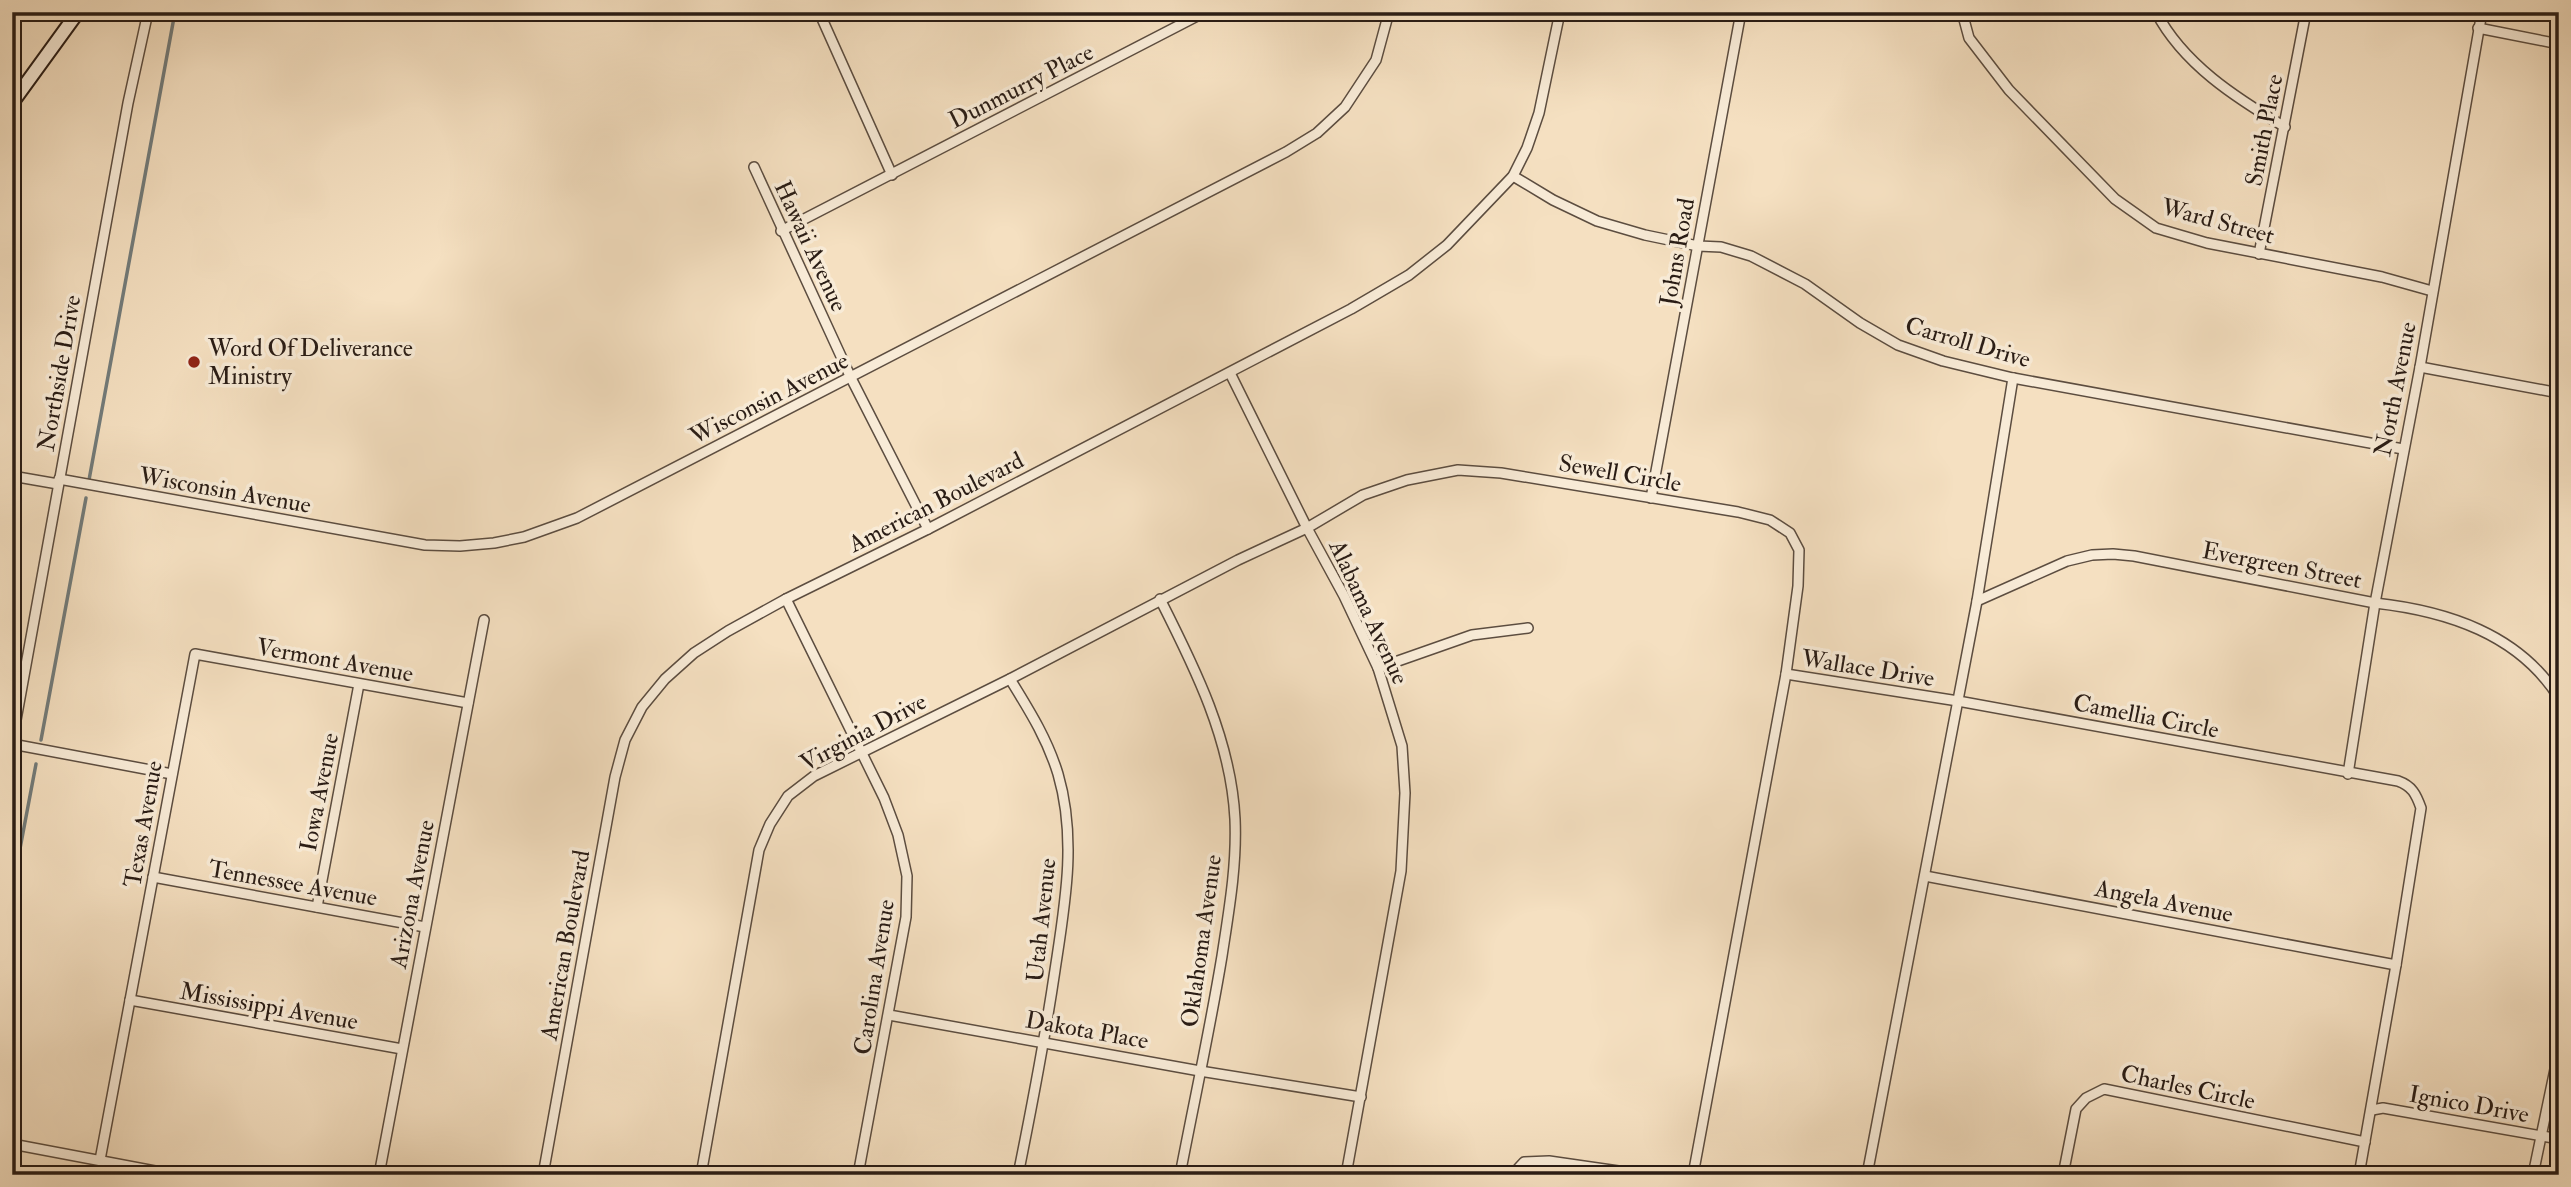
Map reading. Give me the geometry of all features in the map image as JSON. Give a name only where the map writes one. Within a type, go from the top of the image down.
[{"type":"street","points":[[12,103],[78,12]]},
{"type":"street","name":"Northside Drive","points":[[12,743],[128,103],[148,12]]},
{"type":"street","points":[[819,12],[892,175]]},
{"type":"street","name":"Dunmurry Place","points":[[781,231],[1205,12]]},
{"type":"street","name":"Wisconsin Avenue","points":[[12,475],[425,545],[460,546],[524,537],[577,518],[1242,176],[1318,133],[1345,107],[1376,60],[1389,12]]},
{"type":"street","name":"American Boulevard","points":[[543,1175],[615,777],[625,740],[642,707],[665,679],[694,653],[786,599],[1230,373],[1409,275],[1447,245],[1513,176],[1527,148],[1539,113],[1559,12]]},
{"type":"street","name":"Johns Road","points":[[1651,498],[1741,12]]},
{"type":"street","name":"Ward Street","points":[[1962,12],[1969,38],[1987,63],[2115,199],[2156,228],[2259,254],[2382,277],[2432,291]]},
{"type":"street","points":[[2156,12],[2184,51],[2213,80],[2252,108],[2285,127]]},
{"type":"street","name":"Smith Place","points":[[2259,254],[2306,12]]},
{"type":"street","name":"North Avenue","points":[[2348,774],[2375,603],[2420,367],[2482,12]]},
{"type":"street","points":[[2478,29],[2559,44]]},
{"type":"street","name":"Hawaii Avenue","points":[[754,167],[781,231],[851,378],[928,529]]},
{"type":"street","name":"Carroll Drive","points":[[1513,176],[1553,200],[1597,221],[1645,235],[1698,246],[1721,247],[1751,256],[1805,284],[1860,323],[1898,345],[1943,361],[2013,378],[2403,449]]},
{"type":"street","points":[[2420,367],[2559,393]]},
{"type":"street","name":"Alabama Avenue","points":[[1230,373],[1378,668],[1402,746],[1404,806],[1401,871],[1346,1175]]},
{"type":"street","name":"Wallace Drive","points":[[1693,1175],[1786,674],[1958,701],[2013,378]]},
{"type":"street","name":"Sewell Circle","points":[[1307,528],[1363,495],[1407,480],[1458,470],[1525,477],[1770,520],[1790,533],[1799,550],[1798,586],[1786,674]]},
{"type":"street","name":"Virginia Drive","points":[[701,1175],[759,850],[770,824],[788,796],[814,776],[1010,679],[1160,599],[1307,528]]},
{"type":"street","name":"Evergreen Street","points":[[1977,601],[2067,561],[2092,555],[2134,556],[2442,616],[2502,640],[2530,660],[2559,698]]},
{"type":"street","name":"Carolina Avenue","points":[[786,599],[884,798],[898,835],[907,876],[906,917],[858,1175]]},
{"type":"street","name":"Oklahoma Avenue","points":[[1160,599],[1201,682],[1216,725],[1235,818],[1233,885],[1180,1175]]},
{"type":"street","name":"Arizona Avenue","points":[[379,1175],[484,620]]},
{"type":"street","points":[[1378,668],[1472,635],[1528,628]]},
{"type":"street","name":"Vermont Avenue","points":[[195,654],[468,704]]},
{"type":"street","name":"Texas Avenue","points":[[100,1160],[195,654]]},
{"type":"street","name":"Utah Avenue","points":[[1010,679],[1043,733],[1058,775],[1068,828],[1067,902],[1018,1175]]},
{"type":"street","name":"Iowa Avenue","points":[[317,907],[359,684]]},
{"type":"street","points":[[1867,1175],[1958,701]]},
{"type":"street","name":"Camellia Circle","points":[[1958,701],[2409,785],[2421,808],[2359,1175]]},
{"type":"street","points":[[12,743],[172,774]]},
{"type":"street","name":"Angela Avenue","points":[[1925,876],[2396,965]]},
{"type":"street","name":"Tennessee Avenue","points":[[153,877],[425,927]]},
{"type":"street","name":"Mississippi Avenue","points":[[130,1000],[402,1049]]},
{"type":"street","name":"Dakota Place","points":[[889,1015],[1361,1097]]},
{"type":"street","points":[[2533,1175],[2559,1050]]},
{"type":"street","name":"Charles Circle","points":[[2063,1175],[2076,1109],[2086,1098],[2104,1089],[2365,1142]]},
{"type":"street","name":"Ignico Drive","points":[[2372,1110],[2383,1108],[2559,1139]]},
{"type":"street","points":[[12,1144],[176,1175]]},
{"type":"street","points":[[1512,1175],[1524,1162],[1549,1161],[1646,1175]]},
{"type":"waterway","points":[[89,480],[175,12]]},
{"type":"waterway","points":[[41,740],[86,498]]},
{"type":"waterway","points":[[12,891],[36,764]]},
{"type":"place","name":"Word Of Deliverance Ministry","points":[[194,362]]}]
